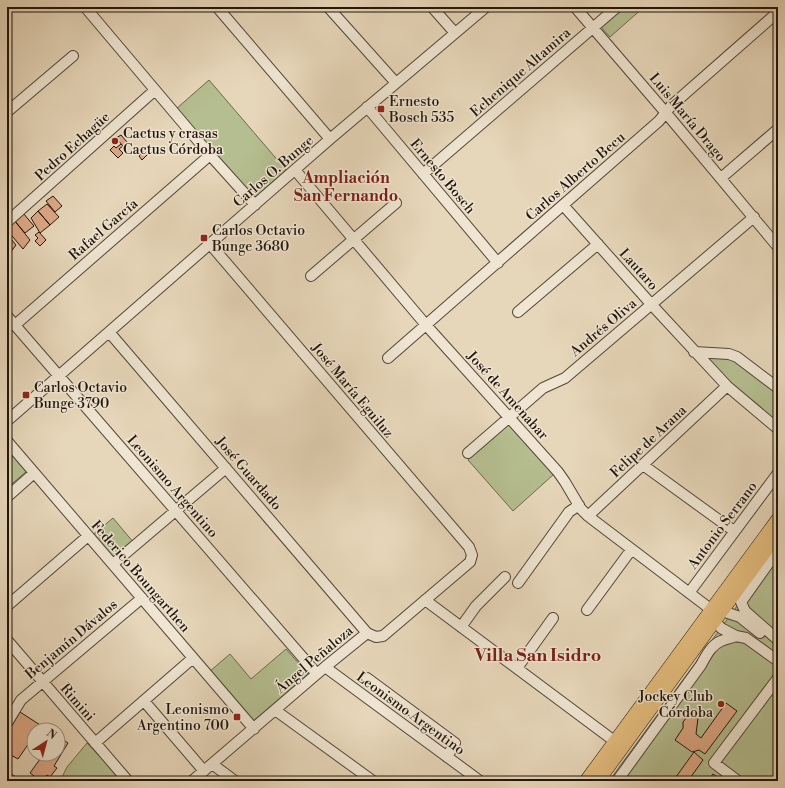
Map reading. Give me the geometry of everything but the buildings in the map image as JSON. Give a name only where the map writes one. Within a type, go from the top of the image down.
[{"type":"main road","points":[[717,614],[778,519]]},
{"type":"main road","points":[[586,781],[619,745],[778,534]]},
{"type":"main road","points":[[598,781],[619,745]]},
{"type":"street","points":[[86,7],[210,155],[255,205]]},
{"type":"street","points":[[217,7],[330,139]]},
{"type":"street","points":[[328,7],[396,83]]},
{"type":"street","points":[[432,7],[455,33]]},
{"type":"street","name":"Carlos O. Bunge","points":[[7,421],[330,139],[486,7]]},
{"type":"street","name":"Luis María Drago","points":[[575,7],[754,217],[774,235],[778,247]]},
{"type":"street","name":"Echenique Altamira","points":[[423,174],[617,7]]},
{"type":"street","name":"Carlos Alberto Becu","points":[[388,358],[659,121],[671,106],[778,12]]},
{"type":"street","points":[[8,108],[73,56]]},
{"type":"street","name":"Pedro Echagüe","points":[[7,222],[155,90]]},
{"type":"street","name":"Ernesto Bosch","points":[[368,108],[498,263]]},
{"type":"street","points":[[721,178],[778,129]]},
{"type":"street","name":"Rafael García","points":[[15,325],[210,155]]},
{"type":"street","name":"José de Amenabar","points":[[295,170],[426,325],[509,416],[565,482],[579,505],[588,516],[630,550],[717,614],[721,628],[741,637],[778,661]]},
{"type":"street","points":[[311,276],[396,203]]},
{"type":"street","name":"Lautaro","points":[[563,205],[694,352],[727,386],[778,429]]},
{"type":"street","name":"Andrés Oliva","points":[[468,453],[543,388],[565,378],[754,217]]},
{"type":"street","name":"José María Eguiluz","points":[[210,244],[469,547],[472,555]]},
{"type":"street","points":[[518,312],[598,244]]},
{"type":"street","name":"Leonismo Argentino","points":[[7,316],[317,674]]},
{"type":"street","name":"José Guardado","points":[[109,332],[367,633]]},
{"type":"street","points":[[694,352],[721,352],[733,355],[778,388]]},
{"type":"street","name":"Felipe de Arana","points":[[588,516],[727,386]]},
{"type":"street","name":"Federico Boungarthen","points":[[7,441],[254,729]]},
{"type":"street","points":[[643,465],[734,531]]},
{"type":"street","points":[[113,564],[226,468]]},
{"type":"street","points":[[7,497],[34,473]]},
{"type":"street","name":"Antonio Serrano","points":[[689,593],[778,473]]},
{"type":"street","points":[[518,583],[569,512],[579,505]]},
{"type":"street","points":[[7,606],[88,536]]},
{"type":"street","points":[[587,610],[630,550]]},
{"type":"street","points":[[778,550],[741,602],[745,611],[778,640]]},
{"type":"street","name":"Ángel Peñaloza","points":[[192,781],[367,633],[376,637],[383,636],[470,562],[472,555]]},
{"type":"street","points":[[461,627],[476,606],[505,577]]},
{"type":"street","name":"Benjamín Dávalos","points":[[7,723],[21,700],[142,598]]},
{"type":"street","points":[[425,600],[619,745]]},
{"type":"street","points":[[717,614],[740,617],[778,646]]},
{"type":"street","points":[[740,617],[741,637]]},
{"type":"street","points":[[516,668],[552,618]]},
{"type":"street","points":[[617,781],[701,665],[713,646],[720,641],[741,637],[753,628]]},
{"type":"street","name":"Rimini","points":[[7,640],[128,781]]},
{"type":"street","points":[[95,743],[193,658]]},
{"type":"street","name":"Leonismo Argentino","points":[[325,667],[480,781]]},
{"type":"street","points":[[367,678],[455,743],[448,757]]},
{"type":"street","points":[[738,781],[714,763],[778,678]]},
{"type":"street","points":[[144,701],[204,771]]},
{"type":"street","points":[[275,710],[373,781]]},
{"type":"street","points":[[212,764],[235,781]]},
{"type":"street","points":[[7,778],[12,781]]},
{"type":"green space","points":[[622,7],[644,7],[610,37],[600,26]]},
{"type":"green space","points":[[209,80],[286,170],[253,199],[176,109]]},
{"type":"green space","points":[[699,356],[733,358],[778,394],[778,406],[775,422]]},
{"type":"green space","points":[[509,424],[554,474],[513,511],[468,460]]},
{"type":"green space","points":[[7,447],[27,471],[7,488]]},
{"type":"green space","points":[[113,518],[134,543],[113,560],[93,535]]},
{"type":"green space","name":"Jockey Club Córdoba","points":[[778,550],[778,781],[609,781]]},
{"type":"green space","points":[[286,649],[308,674],[252,722],[209,672],[230,654],[251,679]]},
{"type":"green space","points":[[87,743],[123,781],[60,781],[67,767]]},
{"type":"place","name":"Ernesto Bosch 535","points":[[381,109]]},
{"type":"place","name":"Cactus y crasas Cactus Córdoba","points":[[115,141]]},
{"type":"place","name":"Carlos Octavio Bunge 3680","points":[[204,238]]},
{"type":"place","name":"Carlos Octavio Bunge 3790","points":[[26,395]]},
{"type":"place","name":"Jockey Club Córdoba","points":[[721,704]]},
{"type":"place","name":"Leonismo Argentino 700","points":[[237,717]]},
{"type":"district","name":"Ampliación San Fernando","points":[[346,186]]},
{"type":"district","name":"Villa San Isidro","points":[[538,655]]}]
